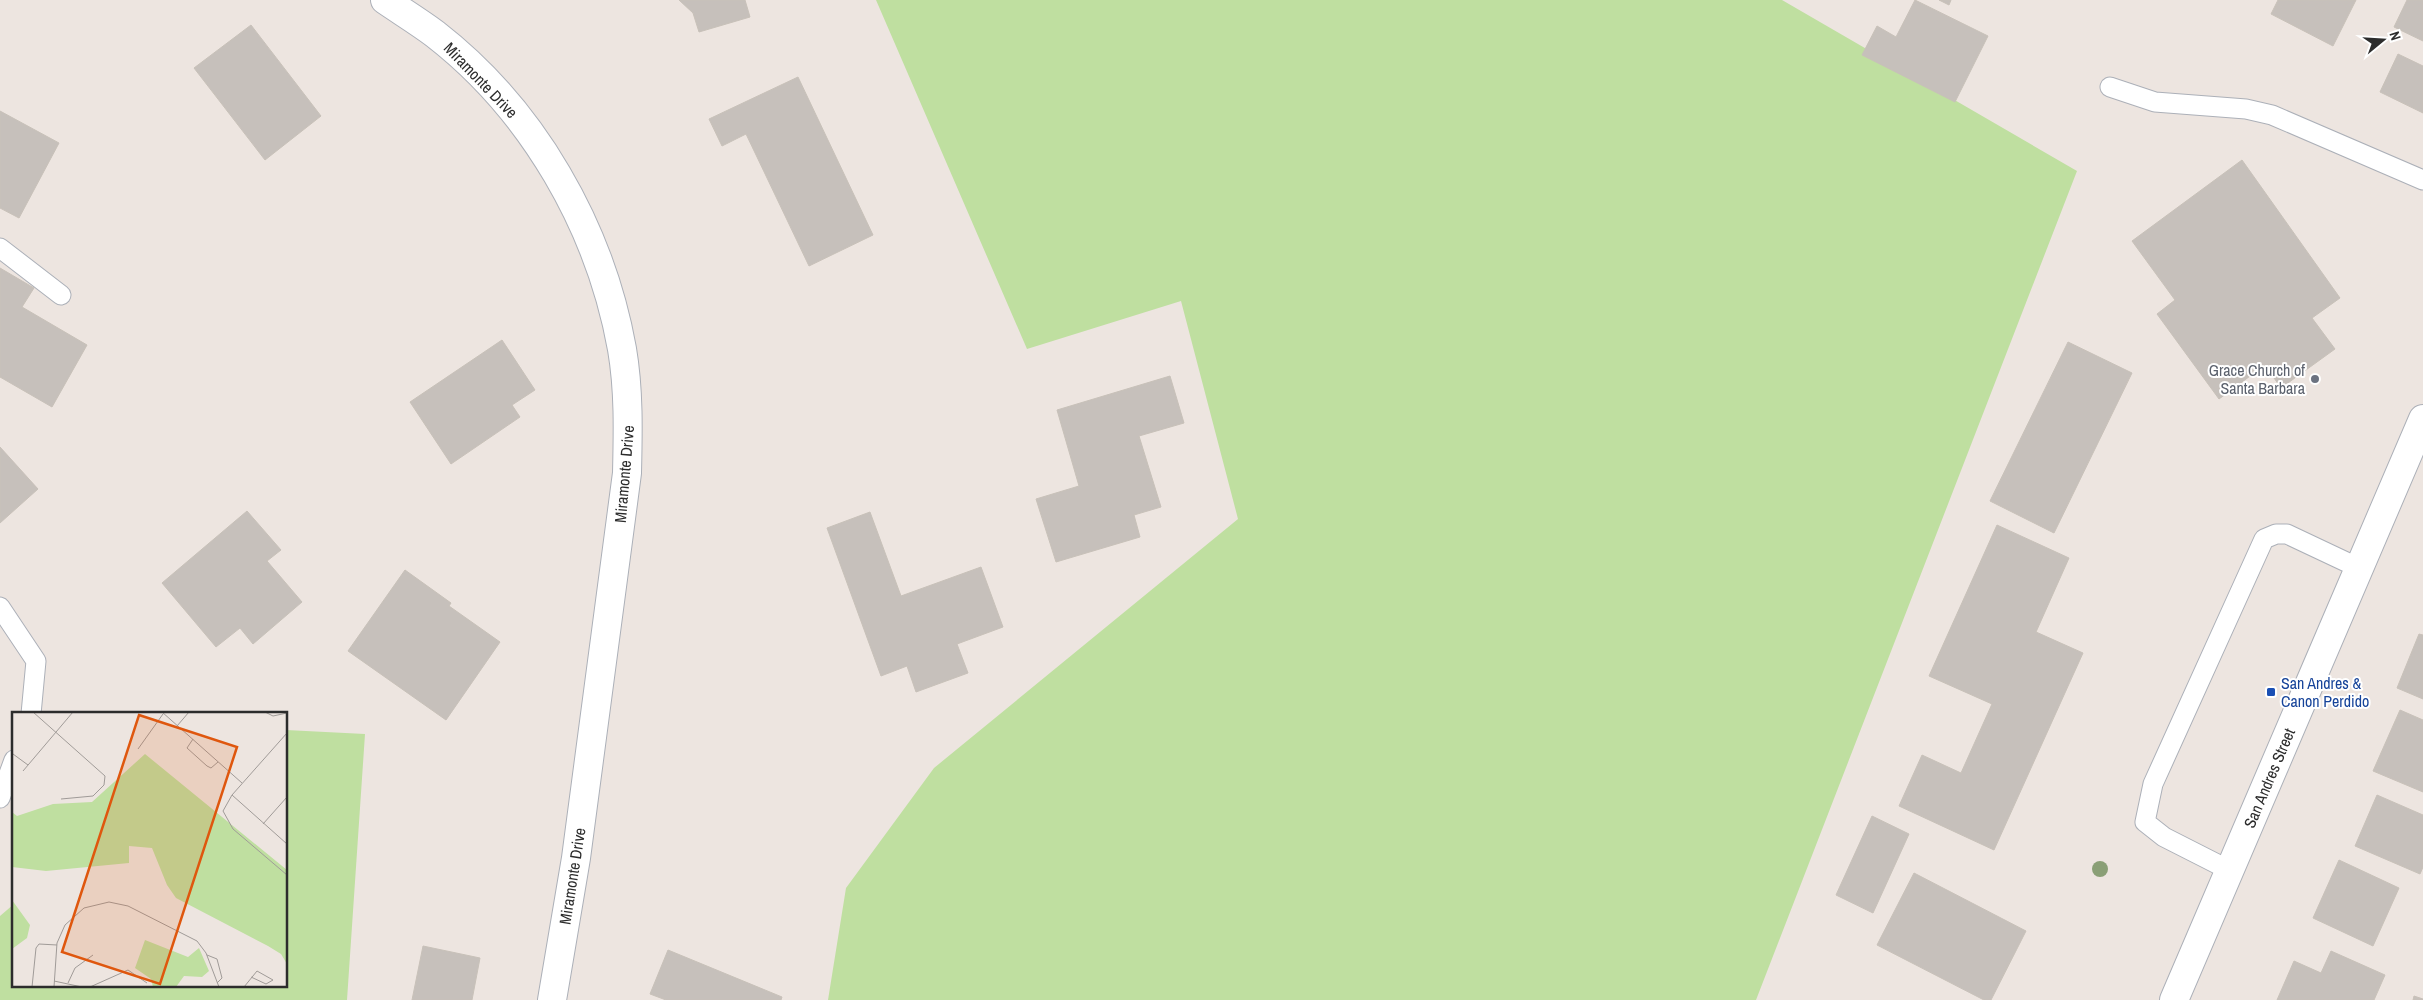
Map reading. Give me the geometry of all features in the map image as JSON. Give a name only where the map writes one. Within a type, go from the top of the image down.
[{"type":"street","name":"Miramonte Drive","points":[[384,0],[435,34],[474,68],[510,107],[551,164],[580,216],[605,281],[622,350],[629,420],[627,473],[576,858],[552,1000]]},
{"type":"street","name":"San Andres Street","points":[[2174,1000],[2423,419]]},
{"type":"lane","points":[[2110,87],[2155,102],[2246,109],[2272,115],[2423,180]]},
{"type":"lane","points":[[0,248],[61,295]]},
{"type":"lane","points":[[2229,870],[2164,837],[2145,822],[2153,784],[2264,539],[2276,534],[2287,534],[2359,568]]},
{"type":"lane","points":[[0,607],[36,660],[31,712]]},
{"type":"lane","points":[[0,798],[12,765]]},
{"type":"green space","points":[[876,0],[1782,0],[2077,171],[1756,1000],[828,1000],[846,888],[934,768],[1238,519],[1181,301],[1027,349]]},
{"type":"green space","points":[[288,730],[365,734],[347,1000],[0,1000],[0,916],[12,906],[12,988],[288,988]]},
{"type":"building","points":[[679,0],[745,0],[750,17],[699,32],[693,13]]},
{"type":"building","points":[[1915,0],[1988,36],[1955,102],[1862,55],[1877,26],[1896,37]]},
{"type":"building","points":[[1939,0],[1951,0],[1949,5]]},
{"type":"building","points":[[2278,0],[2356,0],[2333,46],[2271,14]]},
{"type":"building","points":[[2407,0],[2423,0],[2423,41],[2394,27]]},
{"type":"building","points":[[251,25],[321,116],[265,160],[194,68]]},
{"type":"building","points":[[2398,54],[2423,66],[2423,113],[2380,92]]},
{"type":"building","points":[[798,77],[873,235],[809,266],[746,134],[722,146],[709,119]]},
{"type":"building","points":[[0,111],[59,143],[19,218],[0,208]]},
{"type":"building","points":[[2242,160],[2340,298],[2312,318],[2335,349],[2281,388],[2265,365],[2219,399],[2157,314],[2175,300],[2132,241]]},
{"type":"building","points":[[0,268],[34,288],[22,307],[87,345],[52,407],[0,377]]},
{"type":"building","points":[[502,340],[535,390],[512,405],[520,417],[451,464],[410,402]]},
{"type":"building","points":[[2068,342],[2132,373],[2054,533],[1990,501]]},
{"type":"building","points":[[1170,376],[1184,423],[1139,436],[1161,507],[1134,515],[1140,537],[1056,562],[1036,499],[1079,486],[1057,410]]},
{"type":"building","points":[[0,447],[38,489],[0,523]]},
{"type":"building","points":[[247,511],[281,550],[267,561],[302,602],[253,644],[240,628],[216,647],[162,583]]},
{"type":"building","points":[[870,512],[901,596],[981,567],[1003,627],[957,644],[968,673],[916,692],[907,666],[881,676],[827,528]]},
{"type":"building","points":[[1997,525],[2069,558],[2036,632],[2083,653],[1994,850],[1899,806],[1922,755],[1961,773],[1992,704],[1929,676]]},
{"type":"building","points":[[405,570],[451,603],[449,606],[500,642],[446,720],[348,651]]},
{"type":"building","points":[[2419,634],[2423,635],[2423,699],[2397,688]]},
{"type":"building","points":[[2400,710],[2423,720],[2423,792],[2373,771]]},
{"type":"building","points":[[2377,795],[2423,815],[2423,867],[2420,874],[2355,846]]},
{"type":"building","points":[[1872,816],[1909,834],[1873,913],[1836,895]]},
{"type":"building","points":[[2339,860],[2399,888],[2373,946],[2313,918]]},
{"type":"building","points":[[1914,873],[2026,931],[1991,1000],[1984,1000],[1877,945]]},
{"type":"building","points":[[423,946],[480,958],[472,1000],[412,1000]]},
{"type":"building","points":[[668,950],[782,997],[781,1000],[666,1000],[650,994]]},
{"type":"building","points":[[2331,951],[2385,975],[2374,1000],[2277,1000],[2294,961],[2321,973]]},
{"type":"building","points":[[2414,996],[2423,999],[2423,1000],[2413,1000]]},
{"type":"place","name":"Grace Church of Santa Barbara","points":[[2315,379]]},
{"type":"place","name":"San Andres & Canon Perdido","points":[[2271,692]]}]
